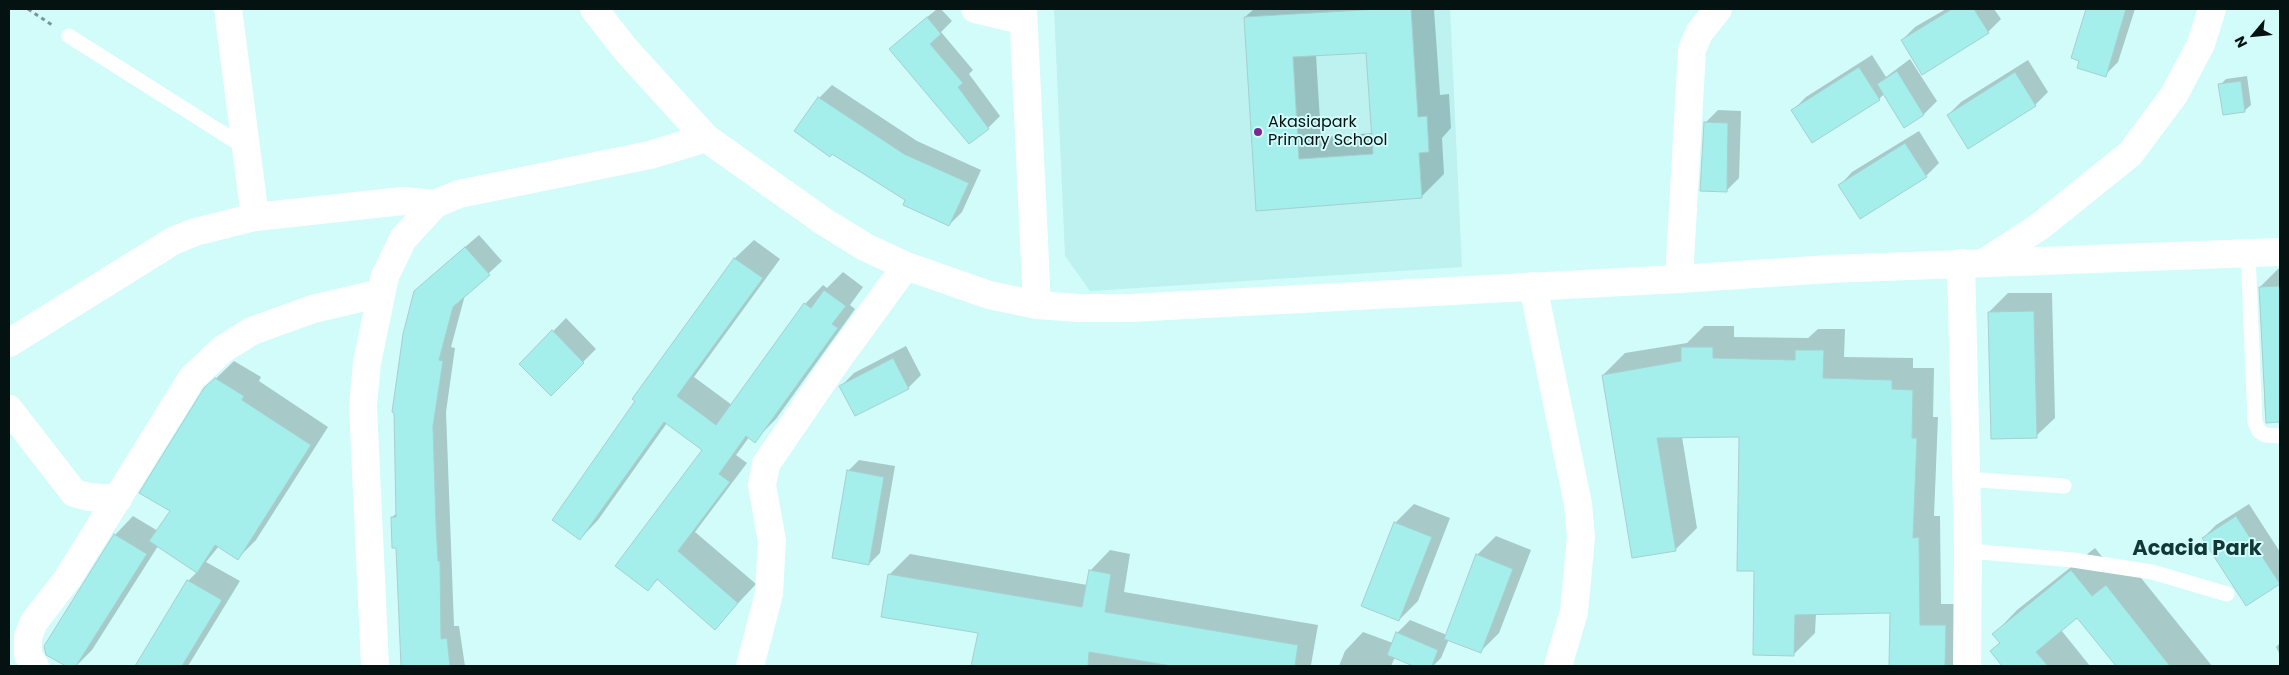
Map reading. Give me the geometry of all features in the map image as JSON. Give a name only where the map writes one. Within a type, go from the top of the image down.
[{"type":"street","points":[[228,9],[255,218]]},
{"type":"street","points":[[594,9],[626,50],[706,138],[823,221],[865,247],[906,266],[980,293],[1037,305],[1079,308],[1130,308],[1972,263],[2280,252]]},
{"type":"street","points":[[975,9],[1022,14],[1037,305]]},
{"type":"street","points":[[1679,279],[1692,50],[1698,33],[1718,9]]},
{"type":"street","points":[[1972,263],[2038,227],[2130,154],[2174,95],[2202,44],[2212,9]]},
{"type":"street","points":[[375,666],[363,406],[367,362],[381,293],[392,257],[403,239],[436,204],[459,194],[650,155],[706,138]]},
{"type":"street","points":[[9,343],[173,241],[220,224],[255,218],[403,201],[436,204]]},
{"type":"street","points":[[1968,666],[1968,551],[1965,479],[1972,263]]},
{"type":"street","points":[[750,666],[769,594],[772,541],[762,485],[766,464],[838,359],[906,266]]},
{"type":"street","points":[[1533,286],[1578,504],[1581,537],[1574,612],[1558,666]]},
{"type":"street","points":[[35,666],[28,655],[28,637],[34,622],[68,578],[192,378],[223,349],[252,331],[313,309],[381,293]]},
{"type":"street","points":[[9,409],[74,492],[91,541]]},
{"type":"street","points":[[74,492],[89,497],[118,499]]},
{"type":"lane","points":[[69,36],[246,148]]},
{"type":"lane","points":[[2248,253],[2254,422],[2259,431],[2266,435],[2280,436]]},
{"type":"lane","points":[[1965,479],[2064,486]]},
{"type":"lane","points":[[1968,551],[2073,560],[2152,572],[2227,594]]},
{"type":"path","points":[[28,9],[69,36]]},
{"type":"shaded area","name":"Akasiapark Primary School","points":[[1054,9],[1450,9],[1462,267],[1090,291],[1065,256]]},
{"type":"building","points":[[1379,9],[1411,9],[1418,117],[1427,116],[1429,152],[1419,153],[1422,198],[1256,211],[1244,17]],"holes":[[[1366,53],[1373,154],[1299,159],[1293,57]]]},
{"type":"building","points":[[1952,9],[1974,9],[1989,33],[1922,75],[1901,40]]},
{"type":"building","points":[[2086,9],[2126,9],[2106,77],[2077,68],[2079,61],[2071,58]]},
{"type":"building","points":[[927,17],[941,34],[930,44],[963,83],[958,87],[989,129],[969,144],[889,49]]},
{"type":"building","points":[[1859,67],[1880,100],[1812,143],[1791,110]]},
{"type":"building","points":[[1897,71],[1924,115],[1904,128],[1877,84]]},
{"type":"building","points":[[2015,72],[2036,106],[1968,149],[1947,115]]},
{"type":"building","points":[[2241,81],[2245,112],[2223,115],[2218,84]]},
{"type":"building","points":[[818,97],[904,154],[969,183],[949,226],[903,205],[905,200],[832,154],[830,157],[794,131]]},
{"type":"building","points":[[1704,122],[1728,123],[1727,192],[1700,191]]},
{"type":"building","points":[[1905,143],[1927,177],[1860,219],[1838,185]]},
{"type":"building","points":[[465,247],[490,275],[453,307],[439,360],[443,361],[433,426],[436,523],[438,561],[440,561],[441,639],[447,638],[450,666],[401,666],[396,548],[392,548],[391,517],[396,517],[394,413],[392,412],[403,334],[414,291]]},
{"type":"building","points":[[734,258],[763,278],[677,396],[716,425],[804,303],[811,308],[824,290],[846,306],[832,324],[838,328],[755,443],[746,436],[719,474],[730,482],[678,551],[738,603],[715,630],[657,579],[648,591],[615,566],[702,450],[664,422],[580,540],[552,520],[635,401],[632,399]]},
{"type":"building","points":[[2280,286],[2280,422],[2266,423],[2259,287]]},
{"type":"building","points":[[2034,311],[2037,438],[1991,439],[1988,312]]},
{"type":"building","points":[[552,330],[584,363],[551,396],[519,364]]},
{"type":"building","points":[[1681,347],[1713,347],[1713,358],[1795,360],[1795,350],[1824,350],[1823,378],[1892,380],[1892,389],[1913,390],[1912,438],[1917,438],[1913,538],[1919,537],[1920,625],[1946,625],[1945,666],[1889,666],[1890,613],[1795,615],[1794,656],[1753,655],[1754,571],[1737,571],[1739,437],[1657,438],[1676,551],[1632,558],[1602,375],[1681,361]]},
{"type":"building","points":[[893,358],[909,389],[855,416],[839,386]]},
{"type":"building","points":[[215,378],[244,396],[242,400],[311,445],[238,560],[215,545],[197,573],[149,541],[170,511],[139,493],[204,388]]},
{"type":"building","points":[[847,470],[884,477],[869,565],[832,558]]},
{"type":"building","points":[[2236,516],[2280,584],[2246,606],[2202,538]]},
{"type":"building","points":[[1394,522],[1432,537],[1399,621],[1361,606]]},
{"type":"building","points":[[114,534],[147,554],[76,666],[66,666],[46,655],[44,646]]},
{"type":"building","points":[[1476,554],[1513,569],[1481,653],[1444,639]]},
{"type":"building","points":[[1089,570],[1111,574],[1105,612],[1298,645],[1295,666],[1171,666],[1089,652],[1088,666],[971,666],[978,633],[881,617],[888,574],[1082,607]]},
{"type":"building","points":[[2071,570],[2092,596],[2106,585],[2170,666],[2116,666],[2077,618],[2036,652],[2048,666],[2002,666],[1990,651],[2000,643],[1992,634]]},
{"type":"building","points":[[187,580],[222,600],[182,666],[135,666]]},
{"type":"building","points":[[1396,632],[1438,650],[1432,666],[1413,666],[1387,655]]},
{"type":"place","name":"Akasiapark Primary School","points":[[1258,132]]},
{"type":"district","name":"Acacia Park","points":[[2197,550]]}]
